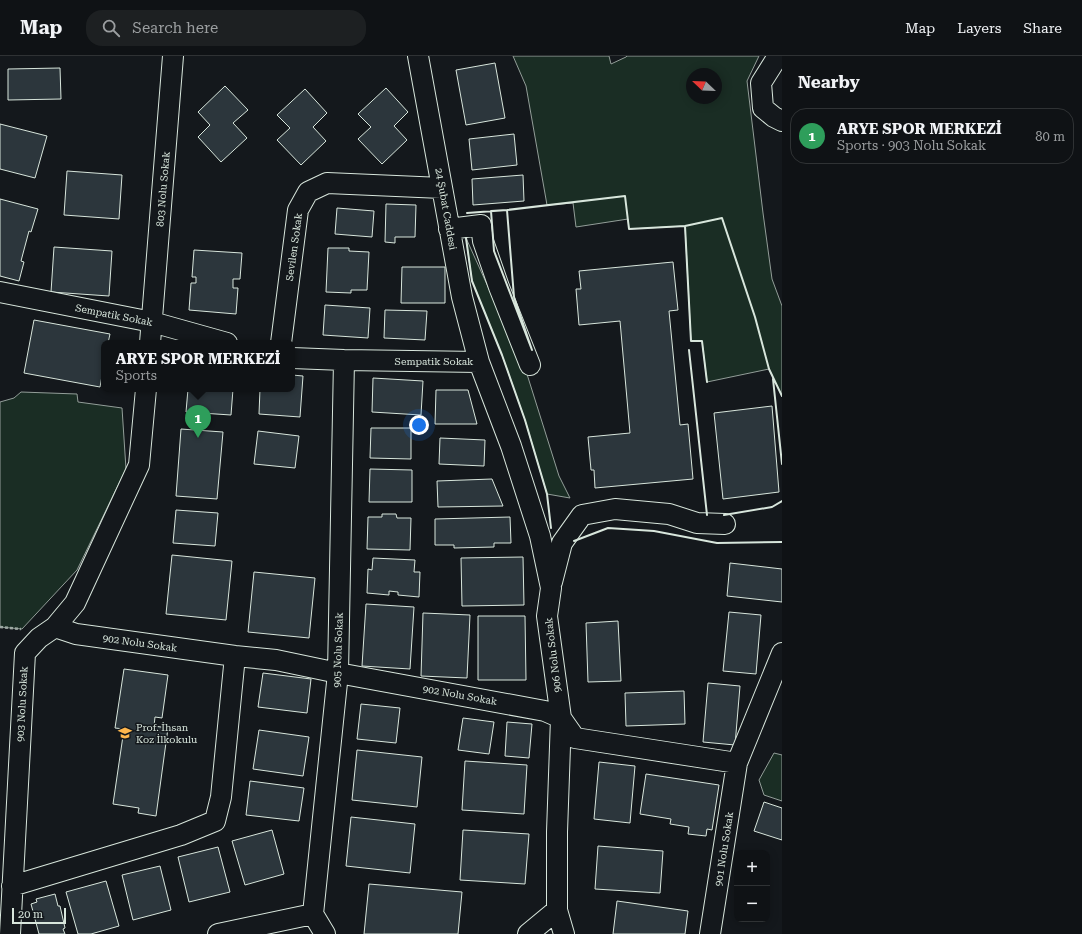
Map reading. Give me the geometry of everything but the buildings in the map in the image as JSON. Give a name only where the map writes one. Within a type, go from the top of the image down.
[{"type":"street","name":"803 Nolu Sokak","points":[[152,322],[173,56]]},
{"type":"street","name":"24 Şubat Caddesi","points":[[418,56],[462,297],[479,362]]},
{"type":"street","points":[[778,56],[761,83],[763,108],[774,117],[782,120]]},
{"type":"street","name":"Sevilen Sokak","points":[[281,340],[298,210],[308,192],[327,184],[442,188]]},
{"type":"street","points":[[449,229],[481,225],[483,241],[499,287],[530,365]]},
{"type":"street","name":"Sempatik Sokak","points":[[0,292],[152,322],[216,340]]},
{"type":"street","points":[[150,340],[152,322]]},
{"type":"street","name":"Sempatik Sokak","points":[[295,358],[479,362]]},
{"type":"street","name":"905 Nolu Sokak","points":[[313,914],[338,673],[344,360]]},
{"type":"street","name":"906 Nolu Sokak","points":[[479,362],[511,446],[540,536],[551,588],[547,616],[561,718],[557,832],[557,910],[564,934]]},
{"type":"street","name":"903 Nolu Sokak","points":[[10,934],[25,653],[39,638],[55,626],[75,603],[139,465],[146,392]]},
{"type":"street","points":[[551,588],[562,543],[582,515],[615,509],[669,514],[697,523],[725,524]]},
{"type":"street","name":"902 Nolu Sokak","points":[[55,626],[76,634],[234,656],[276,660],[338,673],[545,711],[561,718]]},
{"type":"street","points":[[561,718],[575,738],[737,763],[782,654]]},
{"type":"street","points":[[12,886],[181,835],[215,821],[221,797],[234,656]]},
{"type":"street","name":"901 Nolu Sokak","points":[[710,934],[737,763]]},
{"type":"street","points":[[528,934],[557,910]]},
{"type":"street","points":[[218,934],[313,914],[325,934]]},
{"type":"green space","points":[[513,56],[609,56],[611,64],[627,56],[759,56],[747,81],[772,279],[782,306],[782,396],[769,369],[707,382],[702,341],[691,341],[685,226],[629,229],[628,219],[576,227],[573,203],[547,205],[526,86]]},
{"type":"green space","points":[[466,238],[526,371],[559,476],[570,498],[547,494],[525,420],[502,355],[472,281]]},
{"type":"green space","points":[[21,392],[77,394],[78,402],[122,408],[126,469],[77,570],[22,629],[0,627],[0,402],[14,398]]},
{"type":"green space","points":[[774,753],[782,755],[782,801],[764,795],[759,780]]},
{"type":"wall","points":[[467,213],[507,210],[625,196],[629,229],[685,226],[722,218],[755,317],[769,369],[782,396]]},
{"type":"wall","points":[[507,210],[514,297],[532,350],[494,251],[491,211],[507,210]]},
{"type":"wall","points":[[685,226],[691,341],[702,341],[707,382]]},
{"type":"wall","points":[[466,238],[472,281],[502,355],[525,420],[547,494],[551,528]]},
{"type":"wall","points":[[689,350],[707,515]]},
{"type":"wall","points":[[773,379],[782,464]]},
{"type":"wall","points":[[724,515],[772,507],[782,501]]},
{"type":"wall","points":[[574,541],[608,528],[654,531],[717,543],[782,542]]},
{"type":"place","name":"ARYE SPOR MERKEZİ","points":[[198,438]]},
{"type":"place","name":"Prof. İhsan Koz İlkokulu","points":[[125,733]]}]
